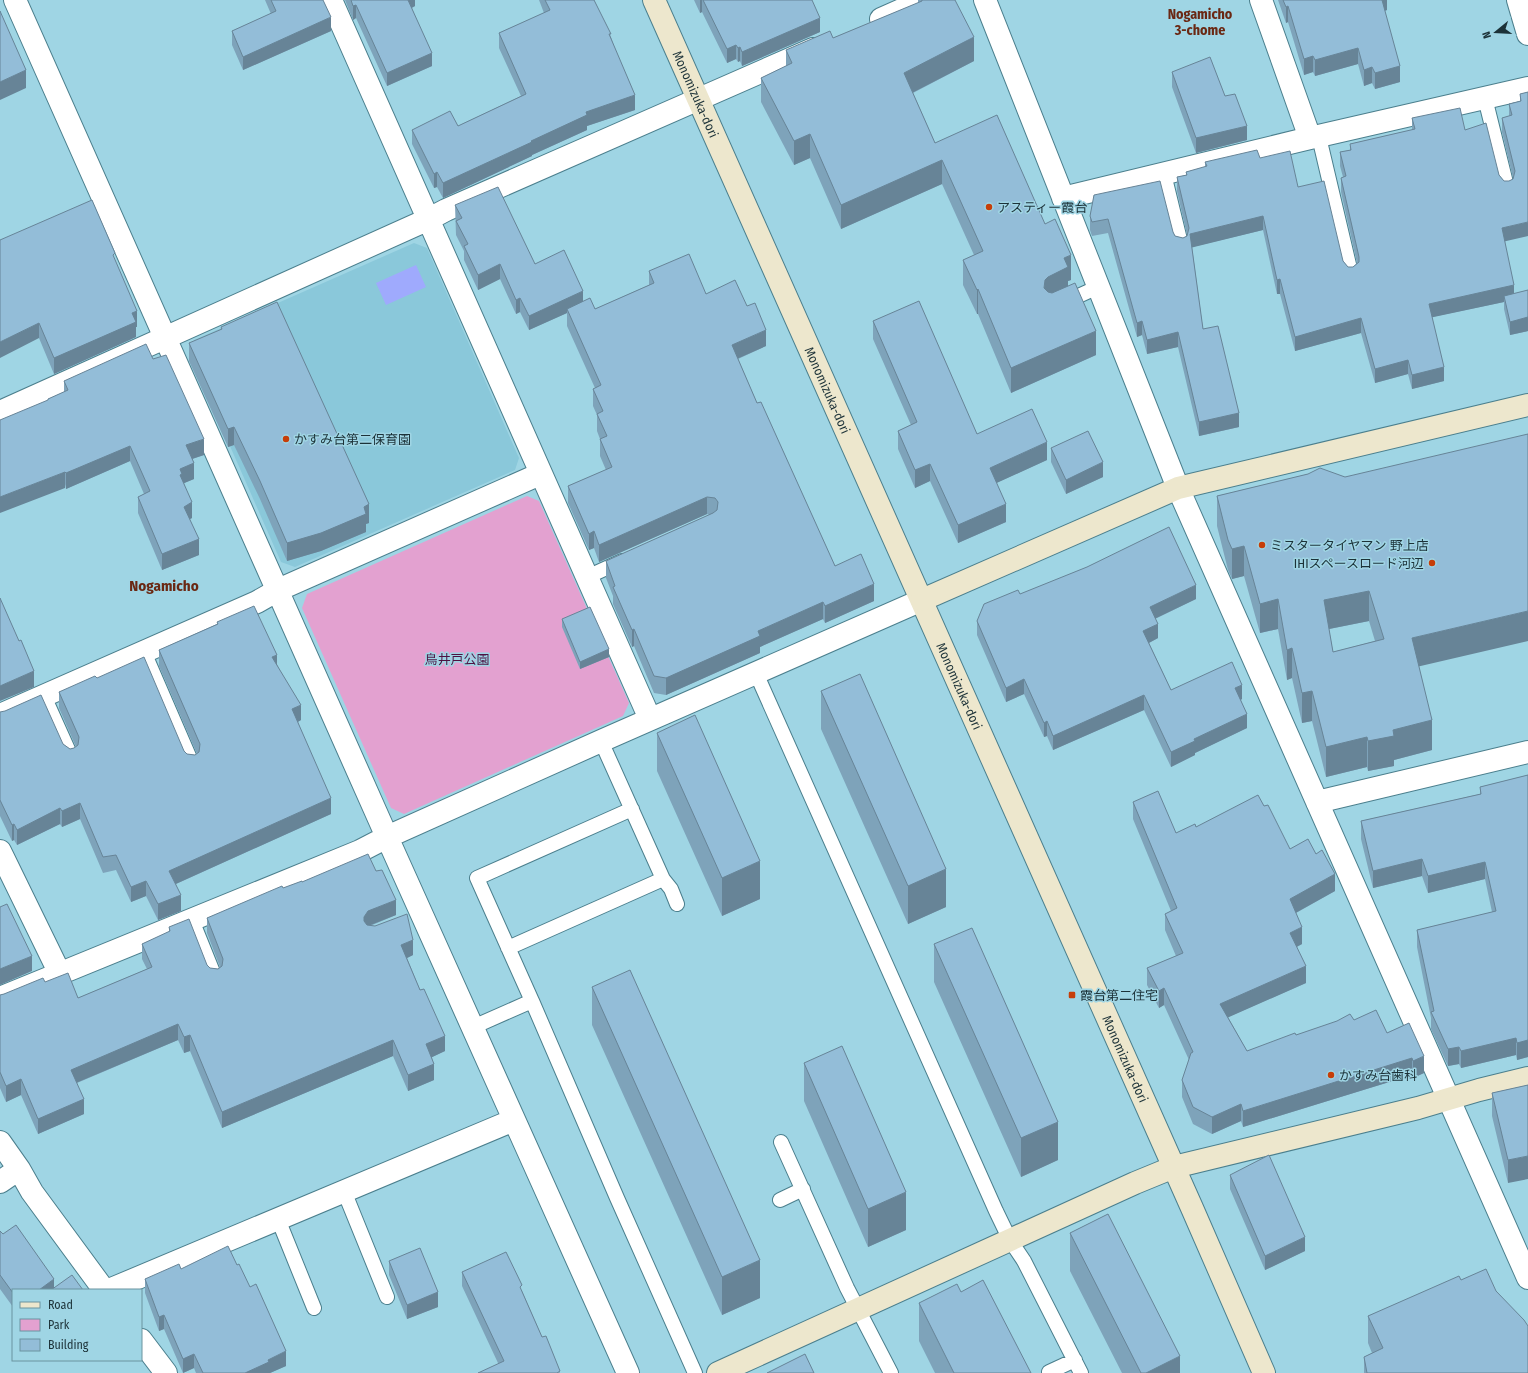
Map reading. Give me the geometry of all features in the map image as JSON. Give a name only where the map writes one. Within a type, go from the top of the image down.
[{"type":"street","points":[[15,0],[387,837],[415,917],[473,1027],[628,1373]]},
{"type":"street","points":[[331,0],[429,219],[586,578],[650,719]]},
{"type":"street","name":"Monomizuka-dori","points":[[654,0],[894,542],[922,600],[1174,1167],[1264,1373]]},
{"type":"street","points":[[861,28],[924,0]]},
{"type":"street","points":[[985,0],[1178,488],[1528,1278]]},
{"type":"street","points":[[1261,0],[1315,137]]},
{"type":"street","points":[[1518,0],[1528,34]]},
{"type":"street","points":[[0,412],[446,210],[832,40]]},
{"type":"street","points":[[1063,198],[1315,137],[1528,88]]},
{"type":"street","points":[[0,998],[360,851],[387,837],[650,719],[1178,488],[1528,405]]},
{"type":"street","points":[[0,715],[257,602],[278,590],[540,474]]},
{"type":"street","points":[[1317,802],[1528,752]]},
{"type":"street","points":[[0,851],[60,974]]},
{"type":"street","points":[[718,1373],[858,1308],[1135,1183],[1174,1167],[1528,1078]]},
{"type":"street","points":[[111,1289],[514,1120]]},
{"type":"street","points":[[0,1142],[19,1169],[32,1192],[103,1289]]},
{"type":"street","points":[[0,1182],[19,1169]]},
{"type":"street","points":[[142,1341],[166,1373]]},
{"type":"lane","points":[[1485,98],[1507,187]]},
{"type":"lane","points":[[1315,137],[1351,273]]},
{"type":"lane","points":[[1164,174],[1181,244]]},
{"type":"lane","points":[[1052,309],[1098,287]]},
{"type":"lane","points":[[586,578],[637,554]]},
{"type":"lane","points":[[144,652],[192,763]]},
{"type":"lane","points":[[756,673],[996,1211],[1010,1240],[1024,1261],[1082,1373]]},
{"type":"lane","points":[[44,696],[71,756]]},
{"type":"lane","points":[[602,741],[663,879],[671,889],[677,904]]},
{"type":"lane","points":[[632,809],[477,878],[695,1373]]},
{"type":"lane","points":[[508,948],[663,879]]},
{"type":"lane","points":[[192,920],[215,977]]},
{"type":"lane","points":[[473,1027],[532,1001]]},
{"type":"lane","points":[[781,1142],[858,1308],[891,1373]]},
{"type":"lane","points":[[780,1200],[803,1189]]},
{"type":"lane","points":[[344,1191],[387,1297]]},
{"type":"lane","points":[[278,1220],[314,1308]]},
{"type":"lane","points":[[1049,1372],[1075,1360]]},
{"type":"shaded area","points":[[414,243],[427,248],[519,458],[515,470],[295,567],[281,562],[189,353],[194,340]]},
{"type":"green space","name":"鳥井戸公園","points":[[527,496],[539,501],[629,703],[623,716],[404,814],[391,808],[302,608],[307,594]]},
{"type":"water","points":[[416,265],[426,287],[386,305],[376,283]]},
{"type":"building","points":[[271,0],[323,0],[331,17],[243,57],[232,31],[276,11]]},
{"type":"building","points":[[351,0],[408,0],[432,53],[387,73],[356,5],[353,6]]},
{"type":"building","points":[[545,0],[594,0],[611,34],[609,34],[635,95],[586,112],[587,115],[443,183],[437,172],[434,174],[412,130],[450,111],[458,126],[526,94],[499,33],[550,10]]},
{"type":"building","points":[[703,0],[812,0],[820,18],[742,52],[740,47],[738,48],[736,45],[727,49]]},
{"type":"building","points":[[922,0],[955,0],[974,37],[904,73],[935,143],[997,115],[1045,224],[1055,219],[1071,255],[1064,258],[1068,267],[1048,277],[1045,280],[1044,288],[1048,292],[1052,293],[1075,283],[1096,331],[1011,368],[978,289],[977,290],[963,260],[983,251],[942,160],[841,205],[810,134],[794,141],[761,78],[792,63],[786,50],[830,31],[833,38]]},
{"type":"building","points":[[1283,0],[1382,0],[1400,66],[1375,73],[1372,67],[1364,70],[1358,48],[1315,60],[1313,56],[1304,59],[1288,6],[1286,7]]},
{"type":"building","points":[[0,11],[26,70],[0,82]]},
{"type":"building","points":[[1210,57],[1225,96],[1235,94],[1247,126],[1196,138],[1172,72]]},
{"type":"building","points":[[1528,92],[1528,222],[1502,228],[1514,285],[1429,304],[1444,367],[1412,375],[1408,360],[1375,369],[1361,318],[1295,337],[1280,279],[1277,280],[1263,216],[1190,234],[1203,329],[1218,326],[1239,413],[1199,422],[1178,332],[1147,340],[1142,321],[1137,323],[1108,219],[1092,222],[1090,216],[1094,195],[1160,181],[1173,232],[1175,236],[1183,238],[1187,236],[1189,228],[1177,177],[1187,175],[1186,172],[1207,166],[1205,162],[1257,150],[1260,158],[1290,151],[1298,187],[1324,181],[1343,261],[1348,267],[1353,267],[1359,262],[1359,257],[1341,178],[1346,176],[1340,152],[1351,150],[1350,144],[1415,129],[1412,118],[1460,108],[1465,130],[1486,123],[1499,175],[1504,181],[1509,181],[1513,179],[1515,171],[1502,118],[1512,115],[1509,104],[1521,101],[1520,94]]},
{"type":"building","points":[[498,187],[535,264],[564,250],[583,291],[529,316],[520,298],[516,300],[500,264],[478,275],[464,246],[468,244],[456,221],[462,218],[455,205]]},
{"type":"building","points":[[92,200],[115,253],[113,255],[137,311],[132,313],[136,322],[54,358],[39,323],[0,342],[0,240]]},
{"type":"building","points":[[689,254],[706,294],[735,280],[747,306],[755,303],[766,330],[732,345],[757,403],[761,402],[835,566],[861,554],[874,584],[825,606],[823,602],[758,631],[760,636],[666,678],[654,676],[634,629],[632,630],[613,587],[615,586],[606,561],[713,513],[717,510],[718,502],[715,498],[707,497],[599,545],[594,531],[589,534],[568,486],[612,467],[600,439],[607,436],[597,414],[603,411],[593,389],[601,385],[567,309],[590,298],[595,309],[654,283],[649,271]]},
{"type":"building","points":[[1528,290],[1528,317],[1510,322],[1504,296]]},
{"type":"building","points":[[919,301],[977,434],[1032,409],[1047,442],[990,468],[1006,504],[958,525],[930,464],[915,470],[898,431],[917,422],[873,321]]},
{"type":"building","points":[[277,302],[369,504],[364,507],[366,514],[321,533],[287,543],[260,481],[234,427],[228,429],[189,343],[222,329],[221,327]]},
{"type":"building","points":[[146,344],[153,359],[166,355],[204,439],[186,445],[194,463],[180,469],[182,474],[180,475],[192,502],[184,507],[199,539],[162,554],[138,497],[150,491],[130,446],[66,473],[65,472],[0,497],[0,420],[68,390],[64,381]]},
{"type":"building","points":[[1088,431],[1103,462],[1066,480],[1051,448]]},
{"type":"building","points":[[1528,434],[1528,611],[1412,638],[1432,720],[1393,730],[1394,736],[1368,741],[1367,737],[1326,747],[1312,691],[1302,693],[1292,648],[1287,650],[1278,599],[1260,604],[1244,546],[1232,549],[1228,540],[1217,496],[1308,474],[1320,468],[1345,477]],"holes":[[[1369,591],[1384,639],[1333,652],[1324,600]]]},
{"type":"building","points":[[1169,527],[1196,585],[1150,607],[1158,624],[1143,631],[1171,690],[1232,662],[1242,685],[1235,688],[1247,714],[1194,739],[1195,741],[1171,752],[1144,695],[1053,736],[1047,721],[1044,723],[1024,679],[1006,688],[977,621],[984,604],[1018,590],[1020,594],[1087,567]]},
{"type":"building","points":[[0,598],[19,641],[21,640],[34,671],[0,686]]},
{"type":"building","points":[[254,606],[277,655],[272,657],[301,705],[292,709],[331,798],[169,871],[181,895],[158,904],[146,881],[131,887],[116,855],[103,857],[80,803],[62,811],[60,808],[17,830],[14,824],[12,825],[0,800],[0,712],[41,695],[63,744],[70,749],[74,748],[78,745],[79,737],[59,692],[95,676],[97,678],[144,657],[184,751],[187,754],[195,755],[199,752],[200,744],[159,650],[218,624],[217,622]]},
{"type":"building","points":[[590,607],[609,649],[580,662],[562,619]]},
{"type":"building","points":[[860,674],[946,869],[908,886],[821,691]]},
{"type":"building","points":[[695,715],[760,861],[722,878],[657,733]]},
{"type":"building","points":[[1528,775],[1528,1040],[1517,1043],[1516,1038],[1461,1051],[1459,1047],[1448,1049],[1431,1012],[1434,1011],[1417,930],[1496,911],[1485,862],[1428,876],[1422,859],[1373,871],[1361,821],[1481,794],[1480,787]]},
{"type":"building","points":[[1158,791],[1176,833],[1195,824],[1196,827],[1258,795],[1264,806],[1268,805],[1290,849],[1308,839],[1316,854],[1322,850],[1335,874],[1290,899],[1302,927],[1290,933],[1306,966],[1220,1004],[1247,1051],[1295,1033],[1296,1035],[1337,1021],[1350,1014],[1354,1020],[1376,1010],[1387,1033],[1409,1023],[1424,1056],[1413,1061],[1412,1058],[1243,1111],[1241,1104],[1212,1117],[1193,1107],[1182,1080],[1191,1053],[1193,1052],[1164,988],[1159,991],[1147,968],[1183,953],[1165,914],[1177,908],[1133,802]]},
{"type":"building","points":[[368,854],[376,871],[382,870],[396,900],[368,911],[364,917],[364,921],[367,925],[375,926],[407,914],[413,940],[401,945],[420,990],[424,989],[445,1036],[426,1044],[434,1064],[408,1075],[393,1040],[222,1112],[190,1035],[184,1037],[178,1024],[71,1070],[84,1099],[38,1119],[21,1079],[6,1086],[0,1072],[0,995],[43,978],[45,982],[68,973],[78,998],[152,967],[142,944],[170,931],[169,927],[189,919],[207,965],[210,968],[218,969],[222,966],[223,959],[207,918],[282,886],[283,888],[302,882]]},
{"type":"building","points":[[7,904],[32,956],[0,969],[0,907]]},
{"type":"building","points":[[972,928],[1058,1122],[1021,1138],[934,944]]},
{"type":"building","points":[[630,970],[760,1260],[722,1277],[592,987]]},
{"type":"building","points":[[842,1046],[906,1192],[868,1209],[804,1063]]},
{"type":"building","points":[[1528,1085],[1528,1156],[1508,1160],[1492,1093]]},
{"type":"building","points":[[1269,1155],[1305,1237],[1265,1256],[1230,1175]]},
{"type":"building","points":[[1108,1214],[1180,1356],[1146,1373],[1141,1373],[1070,1233]]},
{"type":"building","points":[[16,1225],[54,1279],[40,1289],[12,1289],[12,1292],[0,1275],[0,1231],[3,1234]]},
{"type":"building","points":[[228,1246],[250,1287],[256,1284],[286,1351],[268,1360],[269,1362],[245,1373],[203,1373],[194,1354],[183,1359],[164,1315],[159,1317],[145,1279],[179,1264],[181,1269]]},
{"type":"building","points":[[420,1248],[438,1292],[407,1305],[389,1261]]},
{"type":"building","points":[[506,1252],[522,1285],[520,1287],[542,1337],[546,1336],[560,1371],[557,1373],[478,1373],[504,1361],[462,1272]]},
{"type":"building","points":[[1486,1269],[1496,1291],[1528,1326],[1528,1373],[1367,1373],[1364,1357],[1383,1348],[1368,1316],[1459,1276],[1461,1280]]},
{"type":"building","points":[[72,1275],[82,1289],[52,1289]]},
{"type":"building","points":[[983,1280],[1031,1373],[954,1373],[919,1303],[957,1284],[961,1292]]},
{"type":"building","points":[[805,1354],[814,1373],[767,1373]]},
{"type":"place","name":"アスティー霞台","points":[[989,207]]},
{"type":"place","name":"かすみ台第二保育園","points":[[286,439]]},
{"type":"place","name":"ミスタータイヤマン 野上店","points":[[1262,545]]},
{"type":"place","name":"IHIスペースロード河辺","points":[[1432,563]]},
{"type":"place","name":"霞台第二住宅","points":[[1072,995]]},
{"type":"place","name":"かすみ台歯科","points":[[1331,1075]]},
{"type":"district","name":"Nogamicho 3-chome","points":[[1200,22]]},
{"type":"district","name":"Nogamicho","points":[[164,586]]}]
